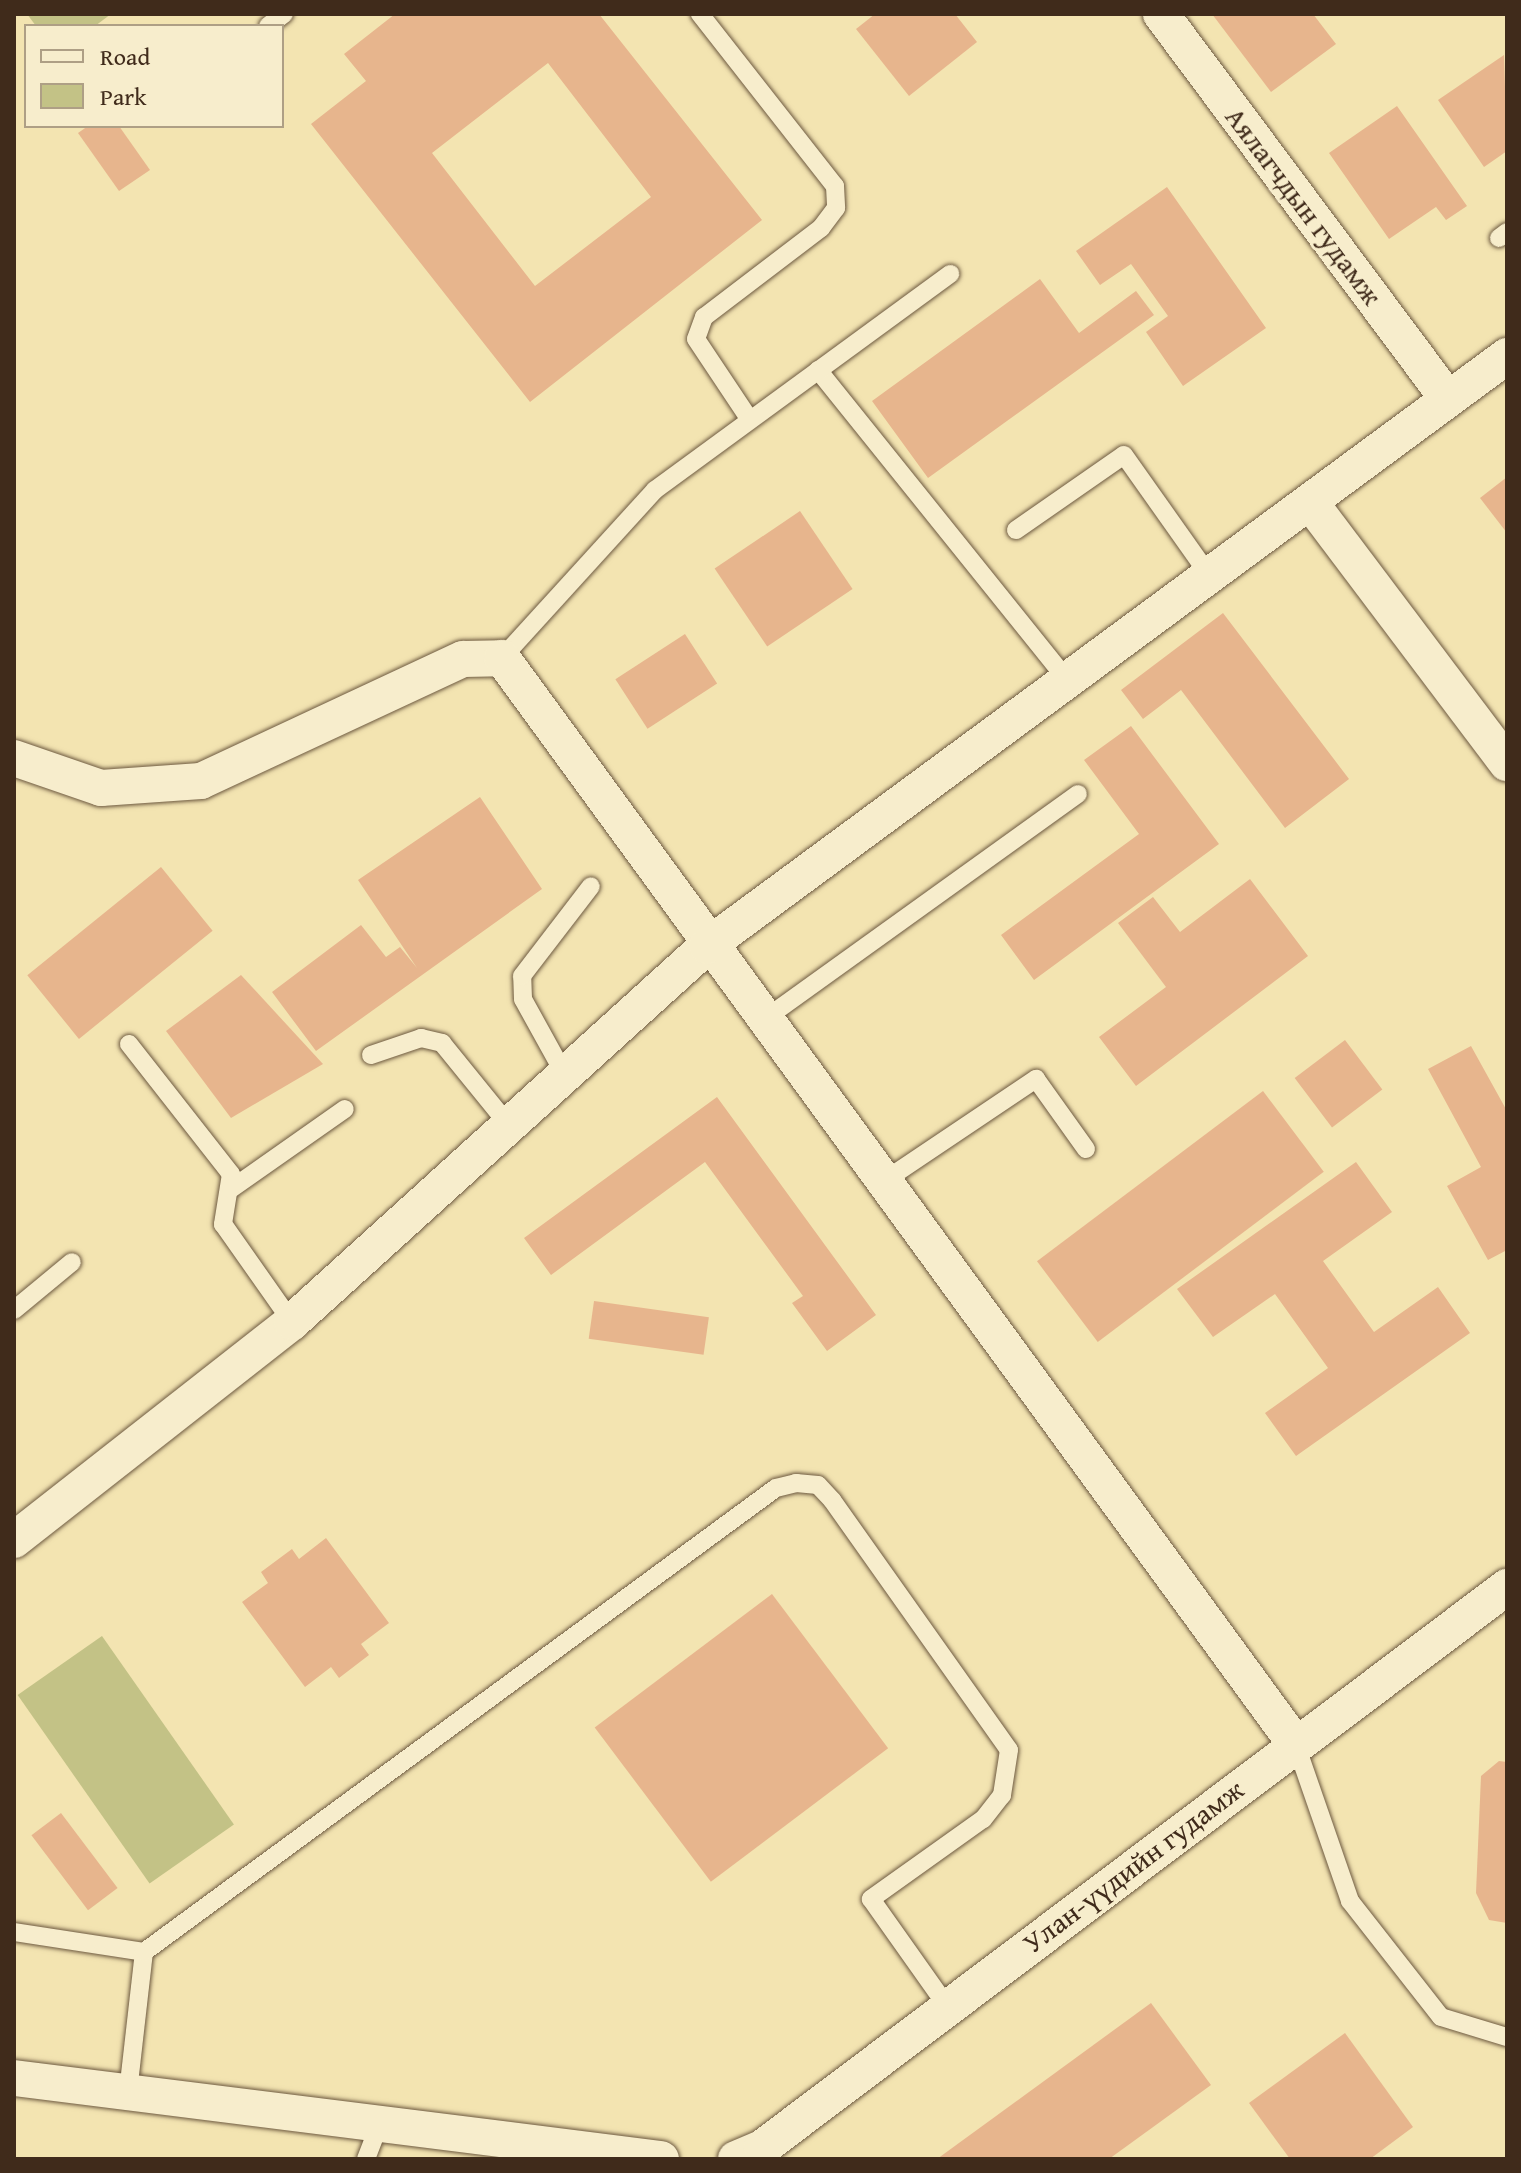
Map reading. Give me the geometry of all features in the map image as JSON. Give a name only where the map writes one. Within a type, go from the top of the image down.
[{"type":"street","name":"Аялагчдын гудамж","points":[[1161,14],[1447,398]]},
{"type":"street","points":[[14,1540],[292,1322],[511,1128],[707,946],[1313,506],[1447,398],[1507,356]]},
{"type":"street","points":[[1313,506],[1507,763]]},
{"type":"street","points":[[14,758],[101,788],[201,781],[463,659],[502,658],[707,946],[1296,1745]]},
{"type":"street","name":"Улан-үүдийн гудамж","points":[[756,2155],[946,2005],[1507,1587]]},
{"type":"street","points":[[14,2078],[128,2092],[372,2143],[661,2159]]},
{"type":"lane","points":[[700,14],[835,186],[836,208],[821,228],[704,317],[696,339],[750,420]]},
{"type":"lane","points":[[502,658],[655,490],[950,274]]},
{"type":"lane","points":[[818,370],[1070,683]]},
{"type":"lane","points":[[1016,530],[1124,455],[1212,579]]},
{"type":"lane","points":[[762,1021],[1078,794]]},
{"type":"lane","points":[[566,1077],[523,999],[522,976],[591,886]]},
{"type":"lane","points":[[371,1055],[421,1038],[442,1043],[511,1128]]},
{"type":"lane","points":[[129,1044],[231,1174],[223,1224],[292,1322]]},
{"type":"lane","points":[[881,1183],[1036,1079],[1086,1149]]},
{"type":"lane","points":[[231,1189],[345,1109]]},
{"type":"lane","points":[[14,1310],[72,1262]]},
{"type":"lane","points":[[14,1932],[144,1952],[776,1488],[796,1483],[818,1485],[832,1500],[1009,1750],[1002,1795],[983,1819],[871,1899],[946,2005]]},
{"type":"lane","points":[[1296,1745],[1350,1901],[1441,2017],[1507,2037]]},
{"type":"lane","points":[[128,2092],[144,1952]]},
{"type":"green space","points":[[27,14],[111,14],[98,24],[34,24]]},
{"type":"green space","points":[[102,1636],[234,1824],[150,1883],[18,1695]]},
{"type":"building","points":[[395,14],[599,14],[762,220],[530,402],[311,124],[366,81],[344,54]],"holes":[[[548,63],[651,197],[535,286],[432,153]]]},
{"type":"building","points":[[875,14],[955,14],[977,42],[909,96],[856,29]]},
{"type":"building","points":[[1212,14],[1313,14],[1336,44],[1271,92]]},
{"type":"building","points":[[1504,55],[1507,151],[1484,167],[1438,100]]},
{"type":"building","points":[[1397,106],[1467,206],[1446,220],[1436,207],[1389,239],[1329,153]]},
{"type":"building","points":[[85,128],[120,128],[150,170],[119,191],[78,133]]},
{"type":"building","points":[[1167,187],[1266,328],[1183,386],[1146,332],[1168,316],[1131,264],[1100,285],[1076,251]]},
{"type":"building","points":[[1040,279],[1079,333],[1136,291],[1154,315],[928,478],[872,401]]},
{"type":"building","points":[[1507,477],[1507,533],[1480,498]]},
{"type":"building","points":[[800,511],[853,589],[767,647],[715,569]]},
{"type":"building","points":[[1223,613],[1349,779],[1285,828],[1181,690],[1143,719],[1121,690]]},
{"type":"building","points":[[685,634],[717,683],[648,729],[615,679]]},
{"type":"building","points":[[1131,726],[1219,844],[1034,980],[1001,935],[1139,834],[1084,760]]},
{"type":"building","points":[[480,797],[542,889],[316,1051],[272,992],[361,925],[386,957],[400,947],[417,968],[358,880]]},
{"type":"building","points":[[161,867],[213,931],[79,1039],[27,975]]},
{"type":"building","points":[[1250,879],[1308,956],[1136,1086],[1099,1037],[1166,987],[1118,923],[1153,897],[1180,932]]},
{"type":"building","points":[[241,975],[323,1064],[231,1118],[166,1031]]},
{"type":"building","points":[[1345,1040],[1382,1090],[1332,1127],[1295,1078]]},
{"type":"building","points":[[1471,1046],[1507,1111],[1507,1250],[1488,1260],[1447,1186],[1481,1167],[1428,1069]]},
{"type":"building","points":[[1263,1091],[1324,1172],[1098,1342],[1037,1261]]},
{"type":"building","points":[[717,1097],[876,1315],[827,1351],[792,1303],[803,1296],[705,1162],[551,1275],[524,1238]]},
{"type":"building","points":[[1356,1162],[1392,1212],[1323,1261],[1374,1332],[1438,1287],[1470,1333],[1296,1456],[1265,1413],[1328,1368],[1275,1294],[1213,1337],[1177,1289]]},
{"type":"building","points":[[594,1301],[709,1317],[704,1355],[589,1339]]},
{"type":"building","points":[[326,1538],[389,1623],[361,1644],[369,1655],[339,1678],[331,1667],[305,1687],[242,1602],[268,1583],[261,1572],[292,1549],[299,1559]]},
{"type":"building","points":[[772,1594],[888,1748],[711,1882],[595,1728]]},
{"type":"building","points":[[1499,1761],[1507,1762],[1507,1923],[1489,1920],[1476,1893],[1481,1776]]},
{"type":"building","points":[[61,1813],[118,1888],[88,1910],[31,1835]]},
{"type":"building","points":[[1151,2003],[1211,2085],[1109,2159],[937,2159]]},
{"type":"building","points":[[1345,2033],[1413,2127],[1370,2159],[1290,2159],[1249,2103]]}]
